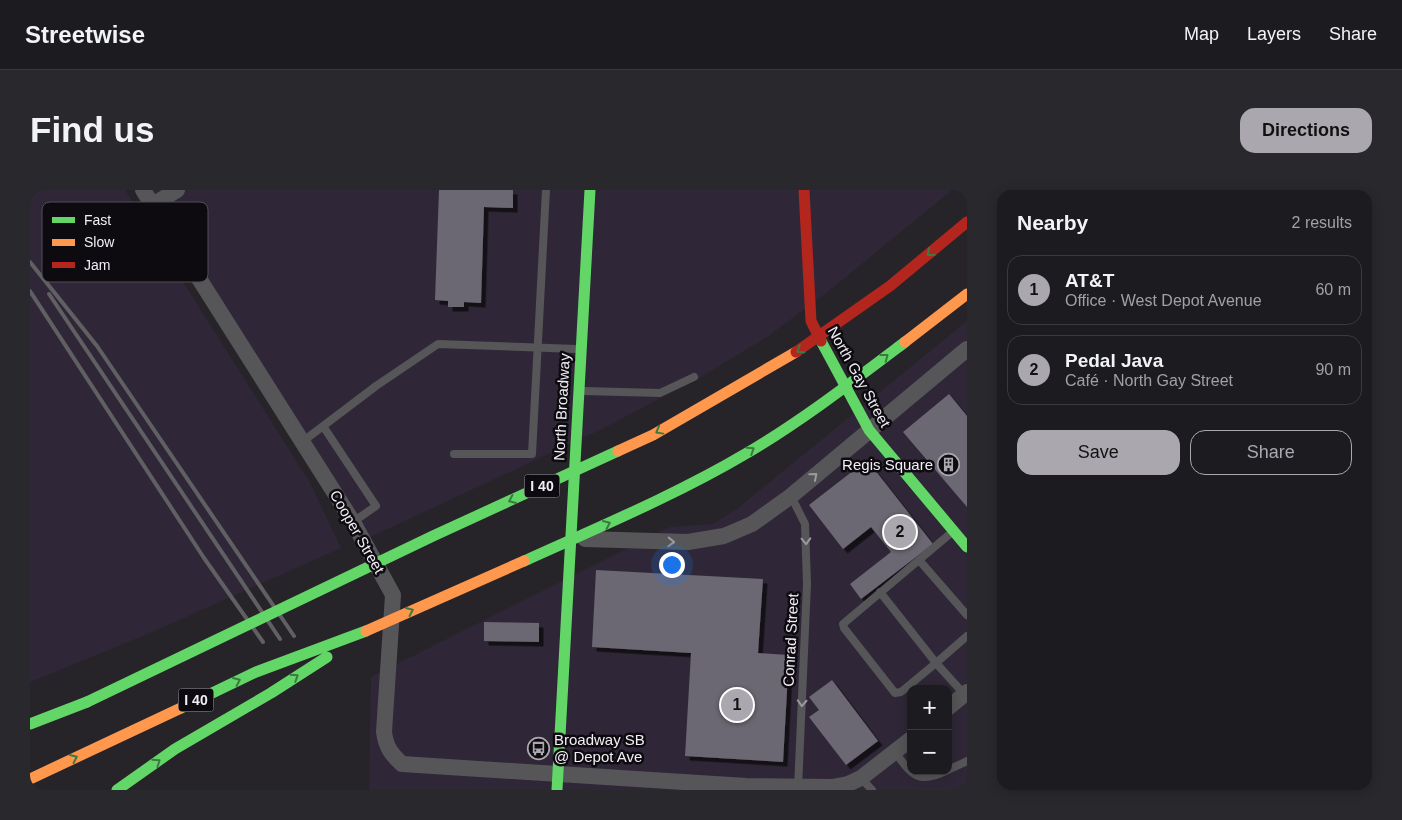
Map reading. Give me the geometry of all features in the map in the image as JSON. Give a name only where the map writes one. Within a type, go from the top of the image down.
[{"type":"main road","name":"North Broadway","points":[[557,782],[590,190]]},
{"type":"main road","name":"North Gay Street","points":[[804,190],[811,321],[834,368],[869,430],[967,547]]},
{"type":"main road","name":"I 40","points":[[30,724],[87,702],[432,536],[653,435],[798,351],[890,286],[967,222]]},
{"type":"main road","name":"I 40","points":[[30,779],[256,672],[366,631],[646,506],[747,453],[864,373],[967,294]]},
{"type":"main road","points":[[117,790],[175,749],[271,693],[366,631]]},
{"type":"main road","points":[[30,714],[87,702]]},
{"type":"street","name":"Cooper Street","points":[[143,190],[151,202]]},
{"type":"street","points":[[158,202],[176,190]]},
{"type":"street","name":"Cooper Street","points":[[201,282],[353,522],[393,595],[384,732],[386,745],[391,754],[402,764],[557,782],[618,781],[746,788],[832,787],[848,784],[866,784],[895,752],[907,742]]},
{"type":"street","points":[[570,538],[688,542],[724,536],[752,524],[791,496],[967,349]]},
{"type":"street","points":[[952,705],[966,693]]},
{"type":"lane","points":[[454,454],[532,454],[546,190]]},
{"type":"lane","points":[[302,442],[438,344],[581,349]]},
{"type":"lane","points":[[578,391],[660,393],[694,377]]},
{"type":"lane","points":[[323,426],[376,506],[353,522]]},
{"type":"lane","name":"Conrad Street","points":[[791,496],[805,524],[807,584],[798,788]]},
{"type":"lane","points":[[953,532],[842,624],[895,693],[901,692],[967,636]]},
{"type":"lane","points":[[919,560],[967,616]]},
{"type":"lane","points":[[880,592],[936,663],[966,693]]},
{"type":"lane","points":[[895,752],[907,768]]},
{"type":"lane","points":[[952,768],[967,761]]},
{"type":"lane","points":[[914,775],[918,777],[936,777],[940,775]]},
{"type":"shaded area","points":[[30,190],[125,190],[133,202],[42,202],[42,282],[183,282],[310,483],[341,548],[150,633],[30,682]]},
{"type":"shaded area","points":[[148,190],[952,190],[826,293],[770,335],[701,377],[602,429],[368,538],[206,282],[208,282],[208,202],[156,202]]},
{"type":"shaded area","points":[[967,321],[967,790],[369,790],[371,677],[670,527],[713,524],[738,508]]},
{"type":"building","points":[[439,190],[513,190],[513,208],[484,207],[481,303],[464,302],[464,307],[448,307],[448,301],[435,300]]},
{"type":"building","name":"Regis Square","points":[[949,394],[967,416],[967,507],[903,432]]},
{"type":"building","points":[[867,460],[933,544],[861,599],[850,584],[891,552],[871,527],[843,549],[809,505]]},
{"type":"building","points":[[596,570],[763,579],[758,653],[789,655],[783,762],[685,756],[691,653],[592,647]]},
{"type":"building","points":[[484,622],[539,623],[539,642],[484,641]]},
{"type":"building","points":[[832,680],[878,741],[846,765],[809,717],[819,710],[809,697]]},
{"type":"railway","points":[[30,262],[42,277]]},
{"type":"railway","points":[[46,282],[97,346],[294,636]]},
{"type":"railway","points":[[30,291],[204,558],[263,642]]},
{"type":"railway","points":[[49,294],[280,639]]},
{"type":"traffic: fast","points":[[557,790],[590,190]]},
{"type":"traffic: fast","points":[[821,341],[869,430],[967,547]]},
{"type":"traffic: fast","points":[[524,561],[665,497],[747,453],[807,414],[905,342]]},
{"type":"traffic: fast","points":[[87,702],[433,536],[618,451]]},
{"type":"traffic: fast","points":[[181,708],[256,672],[366,631]]},
{"type":"traffic: fast","points":[[117,790],[175,749],[271,693],[327,657]]},
{"type":"traffic: fast","points":[[30,724],[87,702]]},
{"type":"traffic: slow","points":[[905,342],[967,294]]},
{"type":"traffic: slow","points":[[618,451],[653,435],[796,352]]},
{"type":"traffic: slow","points":[[366,631],[524,561]]},
{"type":"traffic: slow","points":[[30,779],[181,708]]},
{"type":"traffic: jam","points":[[804,190],[811,321],[821,341]]},
{"type":"traffic: jam","points":[[796,352],[890,286],[967,222]]},
{"type":"place","name":"Regis Square","points":[[949,465]]},
{"type":"place","name":"Pedal Java","points":[[900,532]]},
{"type":"place","name":"AT&T","points":[[737,705]]},
{"type":"place","name":"Broadway SB @ Depot Ave","points":[[538,749]]}]
